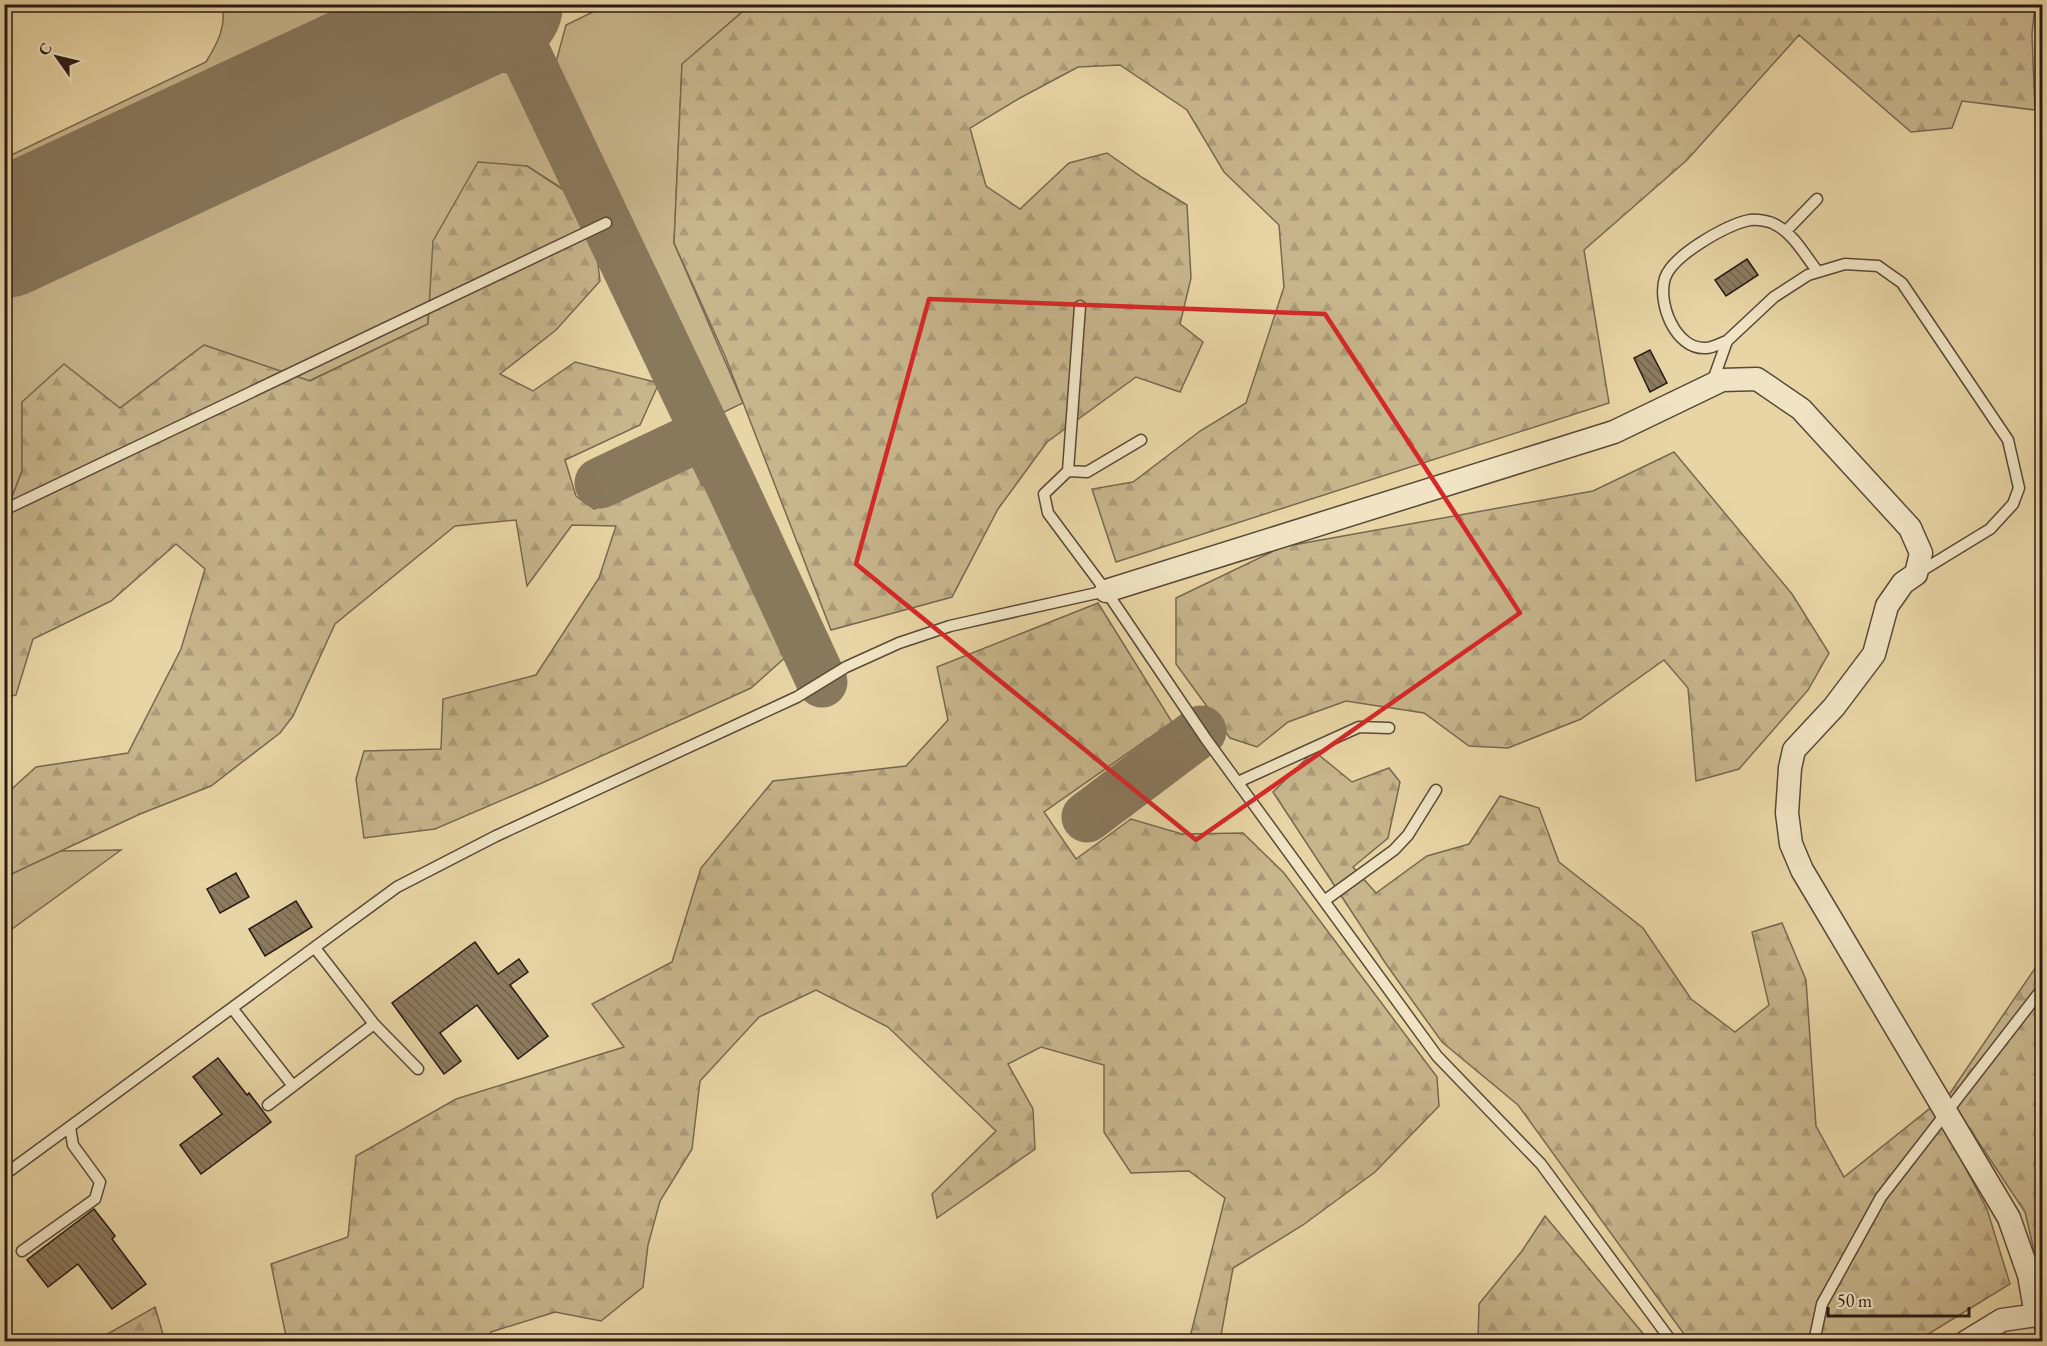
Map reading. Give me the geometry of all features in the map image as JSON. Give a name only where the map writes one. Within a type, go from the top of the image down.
[{"type":"street","points":[[1106,591],[1614,432],[1722,380],[1756,379],[1801,409],[1910,528],[1921,553],[1916,574],[1903,583],[1887,606],[1874,654],[1834,707],[1794,750],[1790,768],[1788,813],[1791,844],[1802,870],[2008,1218],[2029,1275],[2039,1317],[2002,1320],[1966,1341]]},
{"type":"lane","points":[[1786,231],[1817,199]]},
{"type":"lane","points":[[1818,272],[1786,231],[1774,223],[1751,220],[1715,233],[1686,253],[1665,276],[1663,289],[1666,315],[1674,330],[1689,343],[1704,348],[1727,341],[1774,297],[1808,275],[1845,264],[1878,266],[1902,283],[2008,440],[2019,488],[2013,504],[1990,529],[1916,574]]},
{"type":"lane","points":[[4,510],[606,223]]},
{"type":"lane","points":[[1080,306],[1068,471],[1044,494],[1048,513],[1106,591],[1238,782],[1437,1056],[1541,1164],[1672,1341]]},
{"type":"lane","points":[[1711,385],[1727,341]]},
{"type":"lane","points":[[1068,471],[1087,472],[1141,440]]},
{"type":"lane","points":[[4,1175],[397,887],[496,836],[797,697],[846,667],[899,643],[950,626],[1106,591]]},
{"type":"lane","points":[[1238,782],[1359,727],[1389,728]]},
{"type":"lane","points":[[1324,901],[1394,850],[1408,835],[1436,790]]},
{"type":"lane","points":[[315,948],[374,1024],[418,1069]]},
{"type":"lane","points":[[1814,1341],[1822,1304],[1881,1197],[2043,989]]},
{"type":"lane","points":[[232,1008],[292,1086]]},
{"type":"lane","points":[[268,1105],[374,1024]]},
{"type":"lane","points":[[22,1251],[95,1199],[100,1182],[73,1145],[70,1127]]},
{"type":"highlighted area","points":[[929,299],[1325,314],[1520,613],[1196,840],[856,564]]},
{"type":"green space","points":[[222,5],[391,5],[5,185],[5,158],[206,62],[222,28]]},
{"type":"green space","points":[[607,5],[745,5],[742,12],[682,65],[674,243],[743,403],[720,414],[555,66],[566,25]]},
{"type":"green space","points":[[745,5],[2035,5],[2032,34],[2035,110],[1962,101],[1952,128],[1911,132],[1799,35],[1687,160],[1584,250],[1609,403],[1116,562],[1092,489],[1133,482],[1200,431],[1246,403],[1284,287],[1279,225],[1224,172],[1187,110],[1120,65],[1078,67],[970,128],[986,186],[1020,209],[1069,163],[1107,153],[1187,205],[1191,278],[1180,324],[1203,342],[1180,392],[1136,377],[1047,442],[998,509],[952,597],[831,630],[725,356],[674,243],[682,64],[742,12]]},
{"type":"green space","points":[[473,66],[514,74],[563,189],[527,166],[434,241],[428,324],[309,381],[204,345],[120,408],[22,402],[22,471],[5,515],[5,284]]},
{"type":"green space","points":[[478,162],[527,166],[591,208],[600,281],[556,330],[500,374],[533,391],[575,362],[659,383],[640,425],[565,460],[576,496],[594,509],[625,496],[654,467],[689,458],[702,485],[718,489],[780,604],[788,655],[751,688],[542,783],[435,829],[364,838],[356,779],[364,751],[441,749],[443,699],[536,675],[599,578],[616,526],[572,525],[527,586],[516,520],[455,526],[335,624],[293,716],[280,733],[211,786],[140,814],[5,877],[4,796],[36,767],[128,753],[181,649],[205,569],[176,544],[111,601],[33,639],[16,695],[5,698],[5,515],[22,471],[22,402],[64,364],[120,408],[204,345],[310,381],[428,324],[433,241]]},
{"type":"green space","points":[[1674,452],[1792,594],[1829,653],[1808,690],[1739,769],[1696,781],[1688,688],[1664,660],[1581,719],[1508,748],[1469,746],[1424,713],[1346,701],[1288,722],[1257,747],[1230,738],[1176,664],[1176,598],[1282,547],[1593,491]]},
{"type":"green space","points":[[1098,603],[1172,722],[1044,812],[1076,859],[1131,819],[1182,834],[1243,833],[1284,873],[1437,1077],[1439,1106],[1375,1172],[1303,1225],[1233,1268],[1220,1341],[1189,1341],[1225,1198],[1189,1171],[1131,1173],[1104,1132],[1104,1065],[1041,1047],[1008,1064],[1033,1109],[1035,1149],[937,1218],[932,1194],[996,1131],[888,1027],[816,990],[759,1017],[700,1081],[692,1149],[660,1201],[648,1245],[643,1287],[601,1321],[555,1312],[491,1332],[485,1341],[287,1341],[271,1264],[348,1237],[356,1156],[456,1099],[624,1047],[592,1004],[672,962],[701,868],[773,781],[906,766],[948,720],[937,667]]},
{"type":"green space","points":[[1314,751],[1352,782],[1389,768],[1400,782],[1388,838],[1353,867],[1376,893],[1427,856],[1469,844],[1500,796],[1539,808],[1559,862],[1643,928],[1691,999],[1735,1032],[1769,1005],[1752,932],[1782,923],[1806,980],[1816,1126],[1844,1177],[1933,1106],[1987,1209],[2010,1284],[1917,1341],[1689,1341],[1518,1105],[1442,1042],[1386,964],[1273,792]]},
{"type":"green space","points":[[121,850],[5,934],[5,877],[58,851]]},
{"type":"green space","points":[[2042,958],[2042,1285],[2025,1212],[1948,1096]]},
{"type":"green space","points":[[1545,1216],[1648,1341],[1478,1341],[1479,1304],[1522,1251]]},
{"type":"green space","points":[[155,1307],[165,1341],[95,1341]]},
{"type":"building","points":[[1747,259],[1758,275],[1726,296],[1715,280]]},
{"type":"building","points":[[1650,350],[1667,383],[1650,392],[1634,358]]},
{"type":"building","points":[[236,873],[249,897],[220,913],[207,889]]},
{"type":"building","points":[[296,901],[312,927],[265,956],[249,929]]},
{"type":"building","points":[[475,942],[498,974],[519,959],[528,972],[510,985],[548,1036],[518,1059],[477,1005],[440,1033],[461,1061],[444,1074],[392,1003]]},
{"type":"building","points":[[218,1058],[271,1122],[201,1174],[180,1145],[222,1114],[193,1077]]},
{"type":"building","points":[[94,1209],[115,1236],[112,1239],[146,1284],[112,1309],[78,1264],[48,1287],[27,1260]]},
{"type":"taxiway","points":[[502,4],[822,682]]},
{"type":"taxiway","points":[[600,483],[706,433]]},
{"type":"taxiway","points":[[1087,817],[1201,731]]},
{"type":"runway","points":[[4,234],[499,4]]}]
